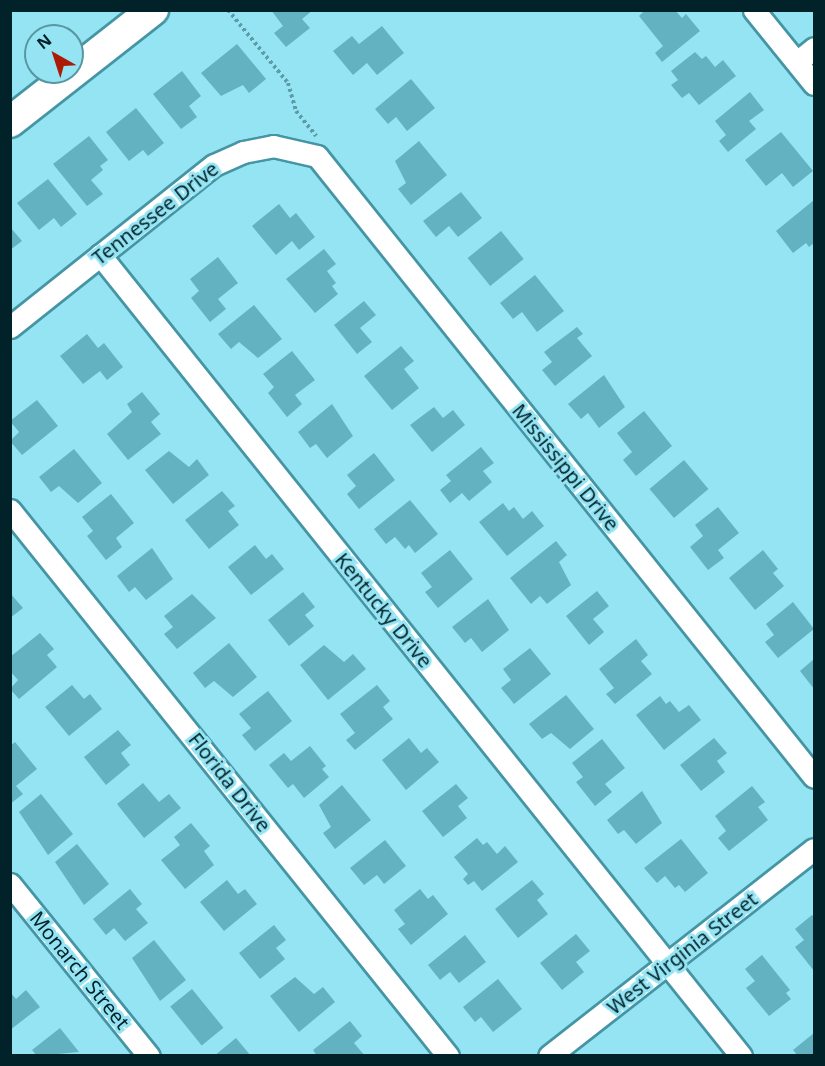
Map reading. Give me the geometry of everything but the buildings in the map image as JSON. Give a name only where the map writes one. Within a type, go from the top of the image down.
[{"type":"main road","points":[[10,122],[153,10]]},
{"type":"street","points":[[754,10],[814,84]]},
{"type":"street","points":[[797,62],[814,48]]},
{"type":"street","name":"Tennessee Drive","points":[[10,327],[214,165],[243,152],[273,146],[320,150]]},
{"type":"street","name":"Mississippi Drive","points":[[320,150],[814,777]]},
{"type":"street","name":"Kentucky Drive","points":[[100,255],[741,1056]]},
{"type":"street","name":"Florida Drive","points":[[10,510],[448,1056]]},
{"type":"street","name":"West Virginia Street","points":[[549,1056],[814,849]]},
{"type":"street","name":"Monarch Street","points":[[10,884],[149,1056]]},
{"type":"path","points":[[228,10],[288,83],[296,111],[320,150]]}]
